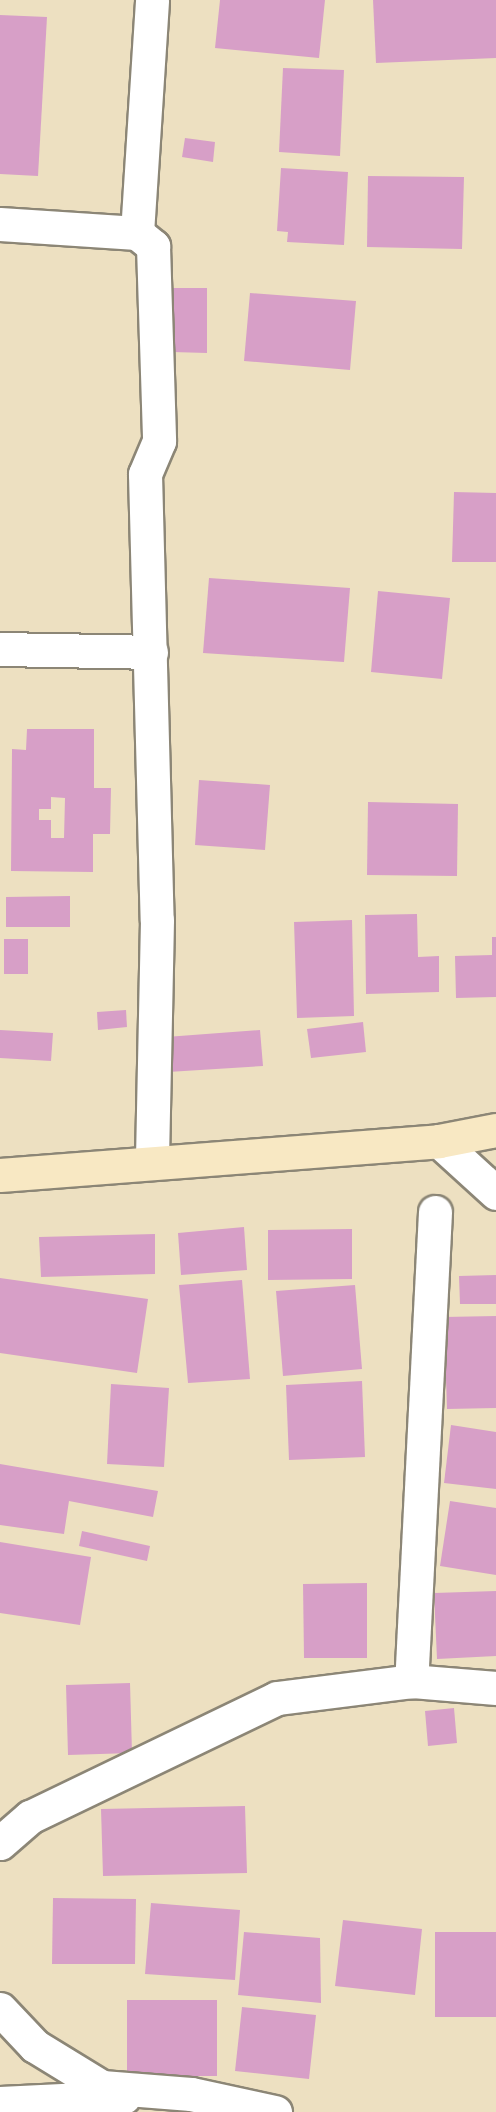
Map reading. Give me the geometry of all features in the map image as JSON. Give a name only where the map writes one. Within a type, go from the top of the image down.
[{"type":"main road","points":[[0,1175],[152,1159],[439,1141],[496,1130]]},
{"type":"street","points":[[137,233],[152,0]]},
{"type":"street","points":[[0,224],[137,233],[153,246],[156,283],[159,441],[145,474],[158,920],[152,1159]]},
{"type":"street","points":[[0,649],[151,652]]},
{"type":"street","points":[[439,1141],[496,1194]]},
{"type":"street","points":[[411,1681],[435,1212]]},
{"type":"street","points":[[0,1843],[30,1817],[277,1698],[411,1681],[496,1688]]},
{"type":"street","points":[[0,2009],[35,2046],[102,2087],[191,2103],[275,2112]]},
{"type":"street","points":[[0,2103],[191,2103]]},
{"type":"building","points":[[220,0],[325,0],[319,58],[215,48]]},
{"type":"building","points":[[373,0],[496,0],[496,58],[376,63]]},
{"type":"building","points":[[0,15],[47,17],[38,176],[0,174]]},
{"type":"building","points":[[283,68],[344,70],[340,156],[279,152]]},
{"type":"building","points":[[185,138],[215,142],[213,162],[182,157]]},
{"type":"building","points":[[281,168],[348,172],[344,245],[287,242],[288,232],[277,231]]},
{"type":"building","points":[[368,176],[464,177],[462,249],[367,247]]},
{"type":"building","points":[[172,288],[207,288],[207,353],[172,352]]},
{"type":"building","points":[[250,293],[356,301],[350,370],[244,361]]},
{"type":"building","points":[[454,492],[496,493],[496,562],[452,562]]},
{"type":"building","points":[[209,578],[350,588],[344,662],[203,653]]},
{"type":"building","points":[[378,591],[450,598],[442,679],[371,672]]},
{"type":"building","points":[[27,729],[94,729],[94,788],[111,788],[110,834],[93,834],[93,872],[11,871],[12,749],[26,750]],"holes":[[[51,797],[65,798],[64,838],[51,838],[51,820],[39,820],[39,809],[51,809]]]},
{"type":"building","points":[[199,780],[270,785],[265,850],[195,845]]},
{"type":"building","points":[[368,802],[458,804],[457,876],[367,875]]},
{"type":"building","points":[[70,896],[70,927],[6,927],[6,897]]},
{"type":"building","points":[[417,914],[418,957],[439,956],[439,992],[366,994],[365,915]]},
{"type":"building","points":[[352,920],[354,1016],[297,1018],[294,922]]},
{"type":"building","points":[[492,937],[496,937],[496,997],[456,998],[455,956],[492,955]]},
{"type":"building","points":[[4,939],[28,939],[28,974],[4,974]]},
{"type":"building","points":[[126,1010],[127,1027],[98,1030],[97,1012]]},
{"type":"building","points":[[363,1022],[366,1052],[311,1058],[307,1029]]},
{"type":"building","points":[[0,1030],[53,1033],[51,1061],[0,1058]]},
{"type":"building","points":[[260,1030],[263,1066],[168,1072],[166,1037]]},
{"type":"building","points":[[244,1227],[247,1270],[181,1275],[178,1233]]},
{"type":"building","points":[[352,1229],[352,1279],[268,1280],[268,1230]]},
{"type":"building","points":[[155,1234],[155,1274],[41,1277],[39,1237]]},
{"type":"building","points":[[496,1275],[496,1304],[460,1304],[459,1276]]},
{"type":"building","points":[[0,1278],[148,1299],[137,1373],[0,1353]]},
{"type":"building","points":[[242,1280],[250,1379],[188,1383],[179,1285]]},
{"type":"building","points":[[355,1285],[362,1369],[283,1376],[276,1291]]},
{"type":"building","points":[[496,1316],[496,1408],[447,1409],[444,1317]]},
{"type":"building","points":[[362,1381],[365,1457],[289,1460],[286,1385]]},
{"type":"building","points":[[111,1384],[169,1388],[164,1467],[107,1464]]},
{"type":"building","points":[[451,1425],[496,1432],[496,1489],[444,1483]]},
{"type":"building","points":[[0,1464],[158,1491],[153,1517],[69,1501],[64,1534],[0,1525]]},
{"type":"building","points":[[450,1501],[496,1508],[496,1575],[440,1566]]},
{"type":"building","points":[[82,1531],[150,1546],[147,1561],[79,1546]]},
{"type":"building","points":[[0,1542],[91,1557],[80,1625],[0,1613]]},
{"type":"building","points":[[367,1583],[367,1658],[304,1658],[303,1584]]},
{"type":"building","points":[[496,1591],[496,1656],[437,1659],[434,1593]]},
{"type":"building","points":[[130,1683],[132,1753],[68,1755],[66,1685]]},
{"type":"building","points":[[454,1708],[457,1743],[428,1746],[425,1711]]},
{"type":"building","points":[[245,1806],[247,1873],[103,1876],[101,1809]]},
{"type":"building","points":[[53,1898],[136,1899],[135,1964],[52,1964]]},
{"type":"building","points":[[151,1903],[240,1910],[235,1980],[145,1974]]},
{"type":"building","points":[[343,1920],[422,1929],[415,1995],[335,1986]]},
{"type":"building","points":[[244,1932],[320,1938],[321,2003],[238,1995]]},
{"type":"building","points":[[435,1932],[496,1932],[496,2017],[435,2017]]},
{"type":"building","points":[[127,2000],[217,2000],[217,2076],[127,2076]]},
{"type":"building","points":[[242,2007],[316,2015],[309,2079],[235,2071]]}]
